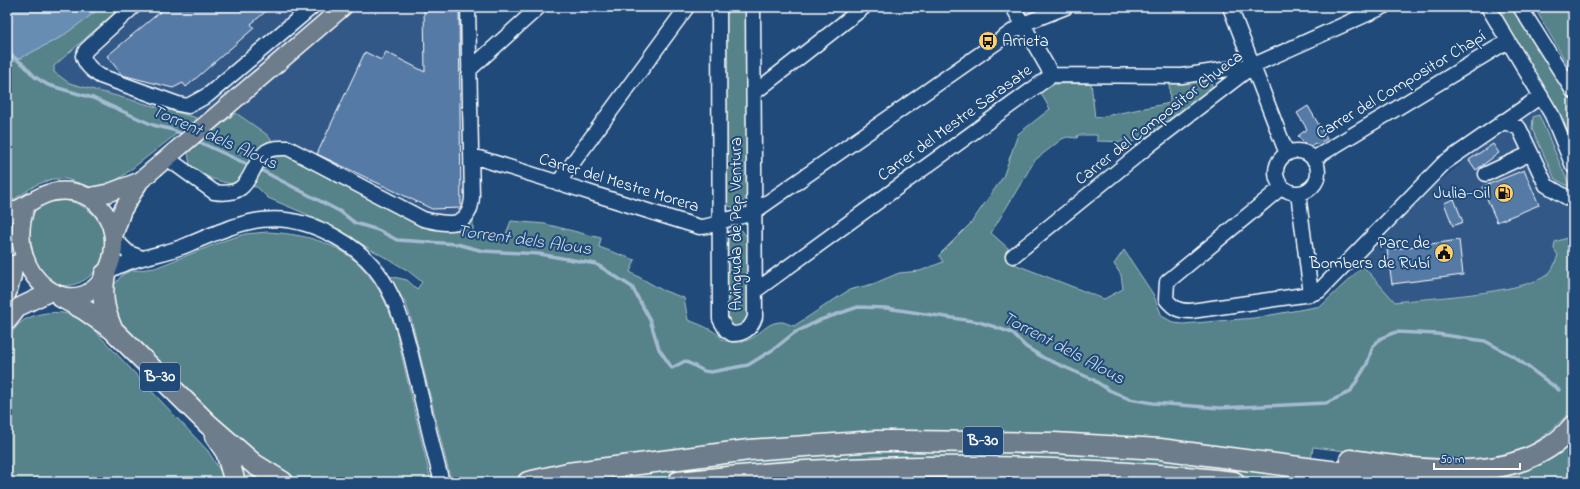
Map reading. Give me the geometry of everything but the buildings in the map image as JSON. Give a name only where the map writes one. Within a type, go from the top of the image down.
[{"type":"highway","name":"B-30","points":[[106,273],[103,300],[112,329]]},
{"type":"highway","name":"B-30","points":[[54,296],[85,310],[112,329],[208,424],[254,464],[283,482]]},
{"type":"highway","name":"B-30","points":[[208,424],[226,452],[235,482]]},
{"type":"highway","points":[[1160,449],[1218,448],[1283,453],[1414,468],[1474,470],[1495,469],[1520,462],[1537,455],[1564,436],[1573,426]]},
{"type":"highway","name":"B-30","points":[[528,482],[568,473],[749,450],[876,441],[999,441],[1160,449],[1369,476],[1398,482]]},
{"type":"highway","points":[[678,482],[832,469],[955,465],[1048,468],[1163,475],[1234,482]]},
{"type":"main road","points":[[88,197],[112,192],[140,181],[343,7]]},
{"type":"main road","points":[[114,237],[122,211],[140,181]]},
{"type":"main road","points":[[7,214],[26,206],[36,199],[51,192],[67,191],[88,197],[105,212],[112,226],[114,237],[114,254],[106,273],[101,280],[89,290],[54,296],[20,307],[7,322]]},
{"type":"main road","points":[[7,294],[12,278],[10,241],[14,226],[26,206]]},
{"type":"main road","points":[[10,255],[25,280],[54,296]]},
{"type":"street","points":[[133,7],[86,50],[82,56],[85,63],[89,69],[100,76],[178,104],[188,106],[208,95],[312,7]]},
{"type":"street","points":[[174,153],[214,192],[220,193],[235,190],[246,183],[262,156],[268,151],[274,148],[288,148],[423,219],[446,224],[462,220],[467,217],[471,209],[472,156],[468,7]]},
{"type":"street","points":[[469,70],[539,7]]},
{"type":"street","points":[[558,183],[687,7]]},
{"type":"street","name":"Avinguda de Pep Ventura","points":[[719,7],[720,319],[726,330],[732,334],[747,331],[752,325],[755,317],[753,7]]},
{"type":"street","points":[[754,93],[864,7]]},
{"type":"street","points":[[1013,7],[1052,75]]},
{"type":"street","name":"Carrer del Mestre Morera","points":[[472,156],[579,191],[700,227],[743,217],[754,212],[1023,24],[1066,7]]},
{"type":"street","points":[[1230,7],[1287,154]]},
{"type":"street","name":"Carrer del Compositor Chueca","points":[[1013,256],[1156,140],[1254,66],[1383,7]]},
{"type":"street","points":[[1488,7],[1552,115],[1573,166]]},
{"type":"street","points":[[1520,7],[1573,91]]},
{"type":"street","points":[[281,33],[295,49]]},
{"type":"street","name":"Carrer del Compositor Chapí","points":[[1313,159],[1508,41]]},
{"type":"street","name":"Carrer del Mestre Sarasate","points":[[755,291],[1052,75],[1182,76],[1254,66]]},
{"type":"street","points":[[1282,187],[1167,282],[1166,299],[1172,307],[1181,311],[1311,294],[1319,291],[1444,163],[1541,96]]},
{"type":"street","points":[[1524,139],[1528,105]]},
{"type":"street","points":[[1503,121],[1519,128],[1546,185],[1573,201]]},
{"type":"street","points":[[1301,152],[1313,159],[1318,172],[1315,182],[1311,188],[1298,193],[1288,191],[1282,187],[1277,180],[1277,166],[1280,159],[1287,154],[1301,152]]},
{"type":"street","points":[[1486,174],[1531,153]]},
{"type":"street","points":[[1298,193],[1311,294]]},
{"type":"street","points":[[106,273],[127,262],[168,252],[230,226],[270,219],[299,221],[316,227],[356,250],[372,264],[381,277],[399,312],[442,482]]},
{"type":"street","points":[[114,237],[129,253],[142,258]]},
{"type":"shaded area","points":[[7,7],[102,7],[61,37],[15,61],[7,62]]},
{"type":"shaded area","points":[[121,7],[462,7],[464,223],[454,228],[283,153],[266,134],[236,113],[215,129],[197,118],[69,83],[54,72],[54,66]]},
{"type":"shaded area","points":[[1540,107],[1561,152],[1573,196],[1573,236],[1555,242],[1554,249],[1558,255],[1550,273],[1535,281],[1508,289],[1395,302],[1363,266],[1365,256],[1435,185],[1481,147]]},
{"type":"green space","points":[[102,7],[121,7],[54,66],[54,72],[69,83],[197,118],[120,178],[104,187],[94,188],[66,179],[52,179],[36,185],[7,204],[7,62],[15,61],[61,37]]},
{"type":"green space","points":[[723,7],[746,7],[747,191],[745,199],[739,206],[736,207],[729,206],[725,202]]},
{"type":"green space","points":[[1495,7],[1511,7],[1573,100],[1573,144],[1558,111]]},
{"type":"green space","points":[[1546,7],[1573,7],[1573,74],[1537,12]]},
{"type":"green space","points":[[1169,81],[1211,81],[1213,91],[1143,143],[1140,140],[1131,142],[1097,141],[1097,135],[1078,135],[1077,138],[1067,137],[1062,139],[1035,160],[991,233],[1008,248],[1013,256],[1009,262],[1104,299],[1123,289],[1121,275],[1114,264],[1124,250],[1153,294],[1162,316],[1174,323],[1183,324],[1254,318],[1321,306],[1363,266],[1395,302],[1501,290],[1540,279],[1550,272],[1558,255],[1554,249],[1555,242],[1573,236],[1572,409],[1560,422],[1537,441],[1520,451],[1492,458],[1463,459],[1403,457],[1313,447],[1308,482],[448,482],[451,481],[412,322],[406,304],[389,276],[407,280],[417,289],[422,282],[407,270],[318,219],[268,198],[257,187],[222,182],[197,171],[190,165],[188,153],[205,137],[236,113],[266,134],[283,153],[417,220],[473,218],[473,233],[504,239],[511,221],[545,224],[601,238],[599,247],[635,260],[630,272],[662,290],[684,298],[688,320],[714,332],[724,340],[741,342],[754,337],[769,325],[775,323],[783,322],[794,326],[849,290],[873,284],[899,273],[920,271],[943,262],[939,255],[971,223],[1003,177],[1018,134],[1050,109],[1040,92],[1055,84],[1091,83],[1095,118],[1170,103]]},
{"type":"green space","points":[[1539,115],[1570,187],[1555,179],[1532,129],[1533,117]]},
{"type":"green space","points":[[65,200],[86,209],[99,222],[105,237],[104,254],[97,268],[85,280],[68,286],[48,284],[20,233],[36,209],[48,203]]},
{"type":"green space","points":[[740,228],[747,237],[749,319],[744,325],[733,328],[727,320],[725,236],[730,230]]},
{"type":"green space","points":[[267,232],[291,234],[313,239],[332,246],[363,268],[375,284],[386,304],[395,327],[430,477],[433,482],[7,482],[7,346],[14,330],[22,322],[34,316],[57,312],[77,318],[96,332],[208,451],[221,472],[255,455],[124,327],[115,315],[111,289],[122,275],[130,271],[155,268],[245,234]]},
{"type":"green space","points":[[1573,438],[1573,482],[1472,482],[1444,476]]},
{"type":"waterway","name":"Torrent dels Alous","points":[[7,52],[24,65],[35,77],[48,85],[93,98],[153,125],[173,130],[186,136]]},
{"type":"waterway","name":"Torrent dels Alous","points":[[195,140],[251,166]]},
{"type":"waterway","name":"Torrent dels Alous","points":[[257,168],[341,212],[355,223],[378,230],[397,240],[457,244],[483,251],[539,254],[596,264],[632,287],[650,320],[659,349],[672,368],[685,361],[704,371],[711,372],[748,365],[774,349],[794,333],[820,320],[858,307],[886,308],[979,322],[995,327],[1012,333],[1026,347],[1044,358],[1092,379],[1109,390],[1129,399],[1153,403],[1220,408],[1326,403],[1350,392],[1367,364],[1373,346],[1381,338],[1396,332],[1437,334],[1485,341],[1513,356],[1559,390]]},
{"type":"place","name":"Arrieta","points":[[988,41]]},
{"type":"place","name":"Julia-Oil","points":[[1504,193]]},
{"type":"place","name":"Parc de Bombers de Rubí","points":[[1444,253]]}]
